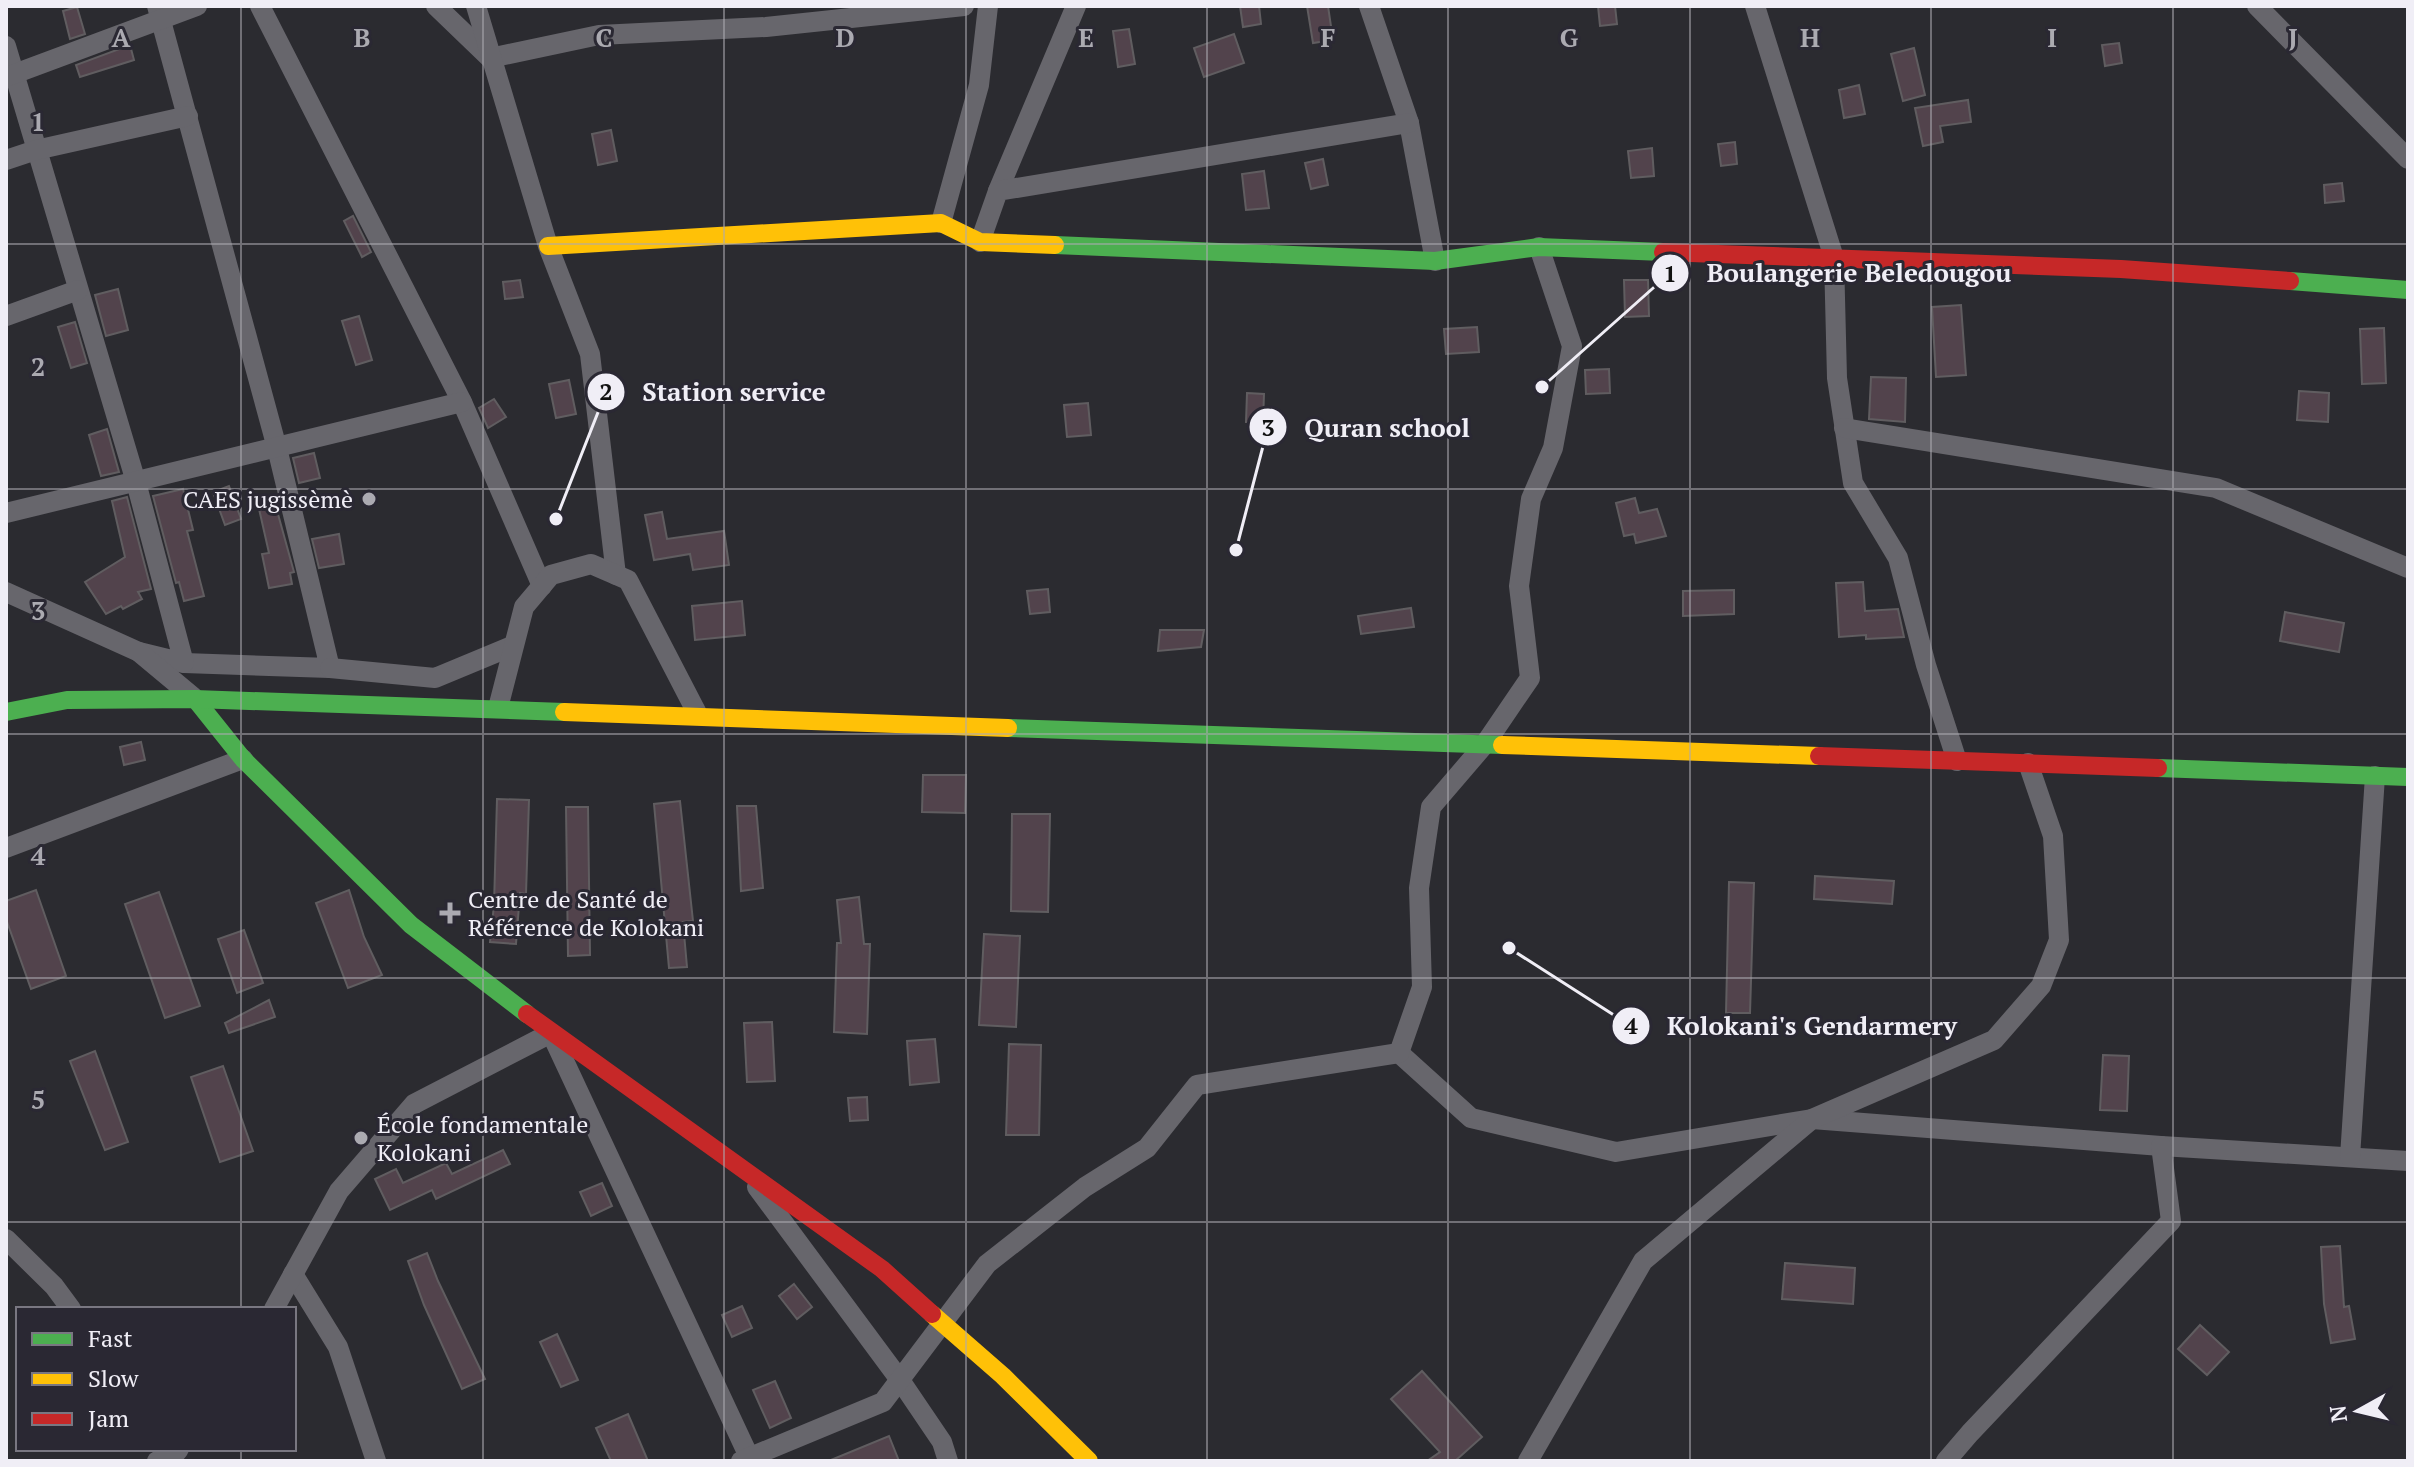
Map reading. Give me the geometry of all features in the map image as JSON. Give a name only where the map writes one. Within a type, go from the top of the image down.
[{"type":"main road","points":[[548,246],[941,223],[980,242],[1435,261],[1539,247],[2121,269],[2408,290]]},
{"type":"main road","points":[[195,699],[243,759],[411,925],[551,1033],[882,1269],[1003,1376],[1089,1461]]},
{"type":"main road","points":[[6,712],[67,700],[195,699],[2408,777]]},
{"type":"street","points":[[10,76],[159,13],[197,6]]},
{"type":"street","points":[[260,6],[462,402],[542,586]]},
{"type":"street","points":[[436,6],[490,58]]},
{"type":"street","points":[[476,6],[548,246],[590,354],[616,575]]},
{"type":"street","points":[[490,58],[599,35],[766,27],[964,6]]},
{"type":"street","points":[[941,223],[979,85],[988,6]]},
{"type":"street","points":[[980,242],[998,191],[1076,6]]},
{"type":"street","points":[[1369,6],[1409,123],[1435,261]]},
{"type":"street","points":[[1755,6],[1834,258],[1837,378],[1853,483],[1898,558],[1926,665],[1957,761]]},
{"type":"street","points":[[2257,6],[2408,159]]},
{"type":"street","points":[[159,13],[277,448],[330,668]]},
{"type":"street","points":[[6,46],[10,76],[36,150],[136,482],[184,663]]},
{"type":"street","points":[[6,160],[36,150],[188,116]]},
{"type":"street","points":[[998,191],[1409,123]]},
{"type":"street","points":[[1399,1053],[1422,987],[1419,888],[1431,807],[1485,744],[1530,678],[1519,586],[1531,499],[1553,448],[1572,346],[1539,247]]},
{"type":"street","points":[[6,316],[78,290]]},
{"type":"street","points":[[6,513],[462,402]]},
{"type":"street","points":[[1844,428],[2216,488],[2408,568]]},
{"type":"street","points":[[498,708],[524,607],[551,575],[591,564],[628,580],[698,715]]},
{"type":"street","points":[[6,592],[139,652],[184,663],[330,668],[435,678],[512,646]]},
{"type":"street","points":[[139,652],[195,699]]},
{"type":"street","points":[[6,848],[243,759]]},
{"type":"street","points":[[1399,1053],[1471,1118],[1616,1152],[1812,1119],[1994,1040],[2041,986],[2059,940],[2053,836],[2028,763]]},
{"type":"street","points":[[2350,1157],[2375,776]]},
{"type":"street","points":[[275,1307],[339,1191],[414,1104],[551,1033],[747,1460],[883,1402],[987,1264],[1085,1187],[1147,1148],[1197,1085],[1399,1053]]},
{"type":"street","points":[[1528,1461],[1643,1261],[1812,1119],[2161,1146],[2408,1161]]},
{"type":"street","points":[[1946,1461],[2171,1221],[2161,1146]]},
{"type":"street","points":[[743,1168],[900,1380],[942,1442],[948,1461]]},
{"type":"street","points":[[6,1239],[54,1286],[70,1307]]},
{"type":"street","points":[[293,1274],[338,1347],[379,1459]]},
{"type":"building","points":[[1240,6],[1259,6],[1261,24],[1243,27]]},
{"type":"building","points":[[1307,6],[1328,6],[1333,40],[1313,43]]},
{"type":"building","points":[[1598,6],[1615,6],[1617,24],[1600,26]]},
{"type":"building","points":[[77,7],[85,34],[70,39],[63,11]]},
{"type":"building","points":[[1129,29],[1135,64],[1118,67],[1113,31]]},
{"type":"building","points":[[1234,34],[1244,63],[1204,77],[1194,48]]},
{"type":"building","points":[[2119,43],[2122,63],[2105,66],[2102,45]]},
{"type":"building","points":[[130,45],[134,60],[80,77],[76,65]]},
{"type":"building","points":[[1914,48],[1925,95],[1903,101],[1891,54]]},
{"type":"building","points":[[1859,85],[1865,114],[1844,118],[1839,90]]},
{"type":"building","points":[[1968,100],[1971,122],[1940,126],[1943,142],[1923,146],[1915,108]]},
{"type":"building","points":[[611,130],[617,161],[598,165],[592,134]]},
{"type":"building","points":[[1735,142],[1737,164],[1721,166],[1718,144]]},
{"type":"building","points":[[1652,148],[1654,176],[1631,178],[1628,151]]},
{"type":"building","points":[[1323,159],[1328,185],[1311,189],[1305,163]]},
{"type":"building","points":[[1264,171],[1269,208],[1246,210],[1242,174]]},
{"type":"building","points":[[2342,183],[2344,201],[2325,203],[2324,185]]},
{"type":"building","points":[[353,216],[371,252],[362,257],[344,221]]},
{"type":"building","points":[[520,280],[523,297],[505,299],[503,282]]},
{"type":"building","points":[[1624,280],[1648,280],[1649,316],[1625,317]]},
{"type":"building","points":[[118,289],[128,330],[106,336],[95,295]]},
{"type":"building","points":[[1961,305],[1966,375],[1936,377],[1932,307]]},
{"type":"building","points":[[359,316],[372,360],[356,365],[342,321]]},
{"type":"building","points":[[75,322],[87,363],[71,368],[58,327]]},
{"type":"building","points":[[1477,327],[1479,352],[1446,354],[1444,329]]},
{"type":"building","points":[[2384,328],[2386,383],[2362,384],[2360,329]]},
{"type":"building","points":[[1609,369],[1610,393],[1586,394],[1585,370]]},
{"type":"building","points":[[1871,377],[1906,378],[1905,422],[1869,419]]},
{"type":"building","points":[[569,380],[576,414],[556,418],[549,384]]},
{"type":"building","points":[[2299,391],[2329,393],[2328,422],[2297,420]]},
{"type":"building","points":[[1247,393],[1264,394],[1263,422],[1246,422]]},
{"type":"building","points":[[494,399],[506,417],[488,428],[479,408]]},
{"type":"building","points":[[1088,403],[1091,435],[1067,437],[1064,405]]},
{"type":"building","points":[[107,429],[119,472],[101,476],[89,435]]},
{"type":"building","points":[[314,453],[320,478],[299,483],[293,458]]},
{"type":"building","points":[[229,486],[241,519],[225,525],[213,492]]},
{"type":"building","points":[[183,489],[193,530],[187,531],[204,596],[184,601],[179,582],[176,583],[153,496]]},
{"type":"building","points":[[273,496],[294,572],[290,573],[292,584],[269,588],[262,554],[269,553],[257,500]]},
{"type":"building","points":[[127,497],[151,589],[138,592],[142,599],[106,614],[85,582],[125,557],[112,501]]},
{"type":"building","points":[[1635,498],[1639,513],[1657,509],[1666,536],[1636,543],[1634,534],[1624,536],[1616,503]]},
{"type":"building","points":[[662,512],[667,539],[724,531],[729,565],[693,570],[690,554],[654,560],[645,515]]},
{"type":"building","points":[[339,534],[344,564],[319,568],[312,539]]},
{"type":"building","points":[[1863,582],[1865,611],[1898,609],[1904,637],[1839,637],[1836,583]]},
{"type":"building","points":[[1048,589],[1050,612],[1030,614],[1027,591]]},
{"type":"building","points":[[1734,590],[1734,614],[1683,616],[1683,591]]},
{"type":"building","points":[[742,601],[745,635],[695,640],[692,606]]},
{"type":"building","points":[[1411,608],[1414,627],[1361,634],[1358,616]]},
{"type":"building","points":[[2285,612],[2344,623],[2339,652],[2280,641]]},
{"type":"building","points":[[1160,630],[1204,630],[1201,647],[1158,651]]},
{"type":"building","points":[[141,742],[145,760],[124,765],[120,747]]},
{"type":"building","points":[[923,775],[966,775],[965,813],[922,812]]},
{"type":"building","points":[[497,799],[529,800],[526,894],[520,893],[516,944],[490,942]]},
{"type":"building","points":[[680,801],[693,921],[683,922],[687,967],[669,968],[654,804]]},
{"type":"building","points":[[737,806],[756,806],[763,888],[741,891]]},
{"type":"building","points":[[566,807],[588,807],[590,955],[568,956]]},
{"type":"building","points":[[1012,814],[1050,814],[1048,912],[1011,911]]},
{"type":"building","points":[[1815,876],[1894,881],[1892,904],[1814,899]]},
{"type":"building","points":[[1729,882],[1754,883],[1750,1013],[1726,1013]]},
{"type":"building","points":[[36,890],[66,976],[31,989],[6,919],[6,901]]},
{"type":"building","points":[[349,890],[364,937],[382,975],[348,988],[316,903]]},
{"type":"building","points":[[159,892],[200,1006],[165,1018],[125,904]]},
{"type":"building","points":[[859,897],[864,944],[870,944],[867,1034],[834,1032],[837,943],[841,943],[837,900]]},
{"type":"building","points":[[244,930],[263,983],[237,993],[218,939]]},
{"type":"building","points":[[984,934],[1020,936],[1016,1027],[979,1025]]},
{"type":"building","points":[[269,1000],[275,1017],[229,1033],[225,1023]]},
{"type":"building","points":[[772,1022],[775,1081],[747,1082],[744,1023]]},
{"type":"building","points":[[935,1039],[939,1082],[910,1085],[907,1041]]},
{"type":"building","points":[[1009,1044],[1041,1045],[1039,1135],[1006,1135]]},
{"type":"building","points":[[95,1051],[128,1142],[105,1150],[70,1061]]},
{"type":"building","points":[[2103,1055],[2129,1056],[2127,1111],[2100,1110]]},
{"type":"building","points":[[223,1066],[253,1151],[220,1162],[191,1077]]},
{"type":"building","points":[[867,1097],[868,1120],[850,1121],[848,1098]]},
{"type":"building","points":[[503,1150],[510,1164],[436,1199],[432,1190],[390,1210],[375,1179],[396,1169],[403,1183],[446,1163],[452,1174]]},
{"type":"building","points":[[602,1183],[612,1206],[591,1216],[580,1192]]},
{"type":"building","points":[[2340,1246],[2344,1307],[2349,1306],[2355,1339],[2331,1343],[2324,1304],[2321,1247]]},
{"type":"building","points":[[427,1253],[485,1379],[462,1389],[408,1261]]},
{"type":"building","points":[[1785,1263],[1855,1268],[1853,1304],[1782,1299]]},
{"type":"building","points":[[794,1284],[812,1307],[797,1319],[779,1296]]},
{"type":"building","points":[[742,1306],[752,1328],[732,1337],[722,1315]]},
{"type":"building","points":[[2200,1325],[2229,1352],[2207,1375],[2178,1349]]},
{"type":"building","points":[[557,1334],[578,1380],[561,1387],[540,1342]]},
{"type":"building","points":[[1422,1371],[1482,1437],[1455,1461],[1427,1461],[1440,1452],[1391,1399]]},
{"type":"building","points":[[775,1381],[791,1418],[770,1428],[753,1390]]},
{"type":"building","points":[[628,1414],[648,1461],[611,1461],[596,1428]]},
{"type":"building","points":[[889,1436],[899,1461],[831,1461],[831,1460]]},
{"type":"traffic: fast","points":[[1055,245],[1435,261],[1539,247],[1663,252]]},
{"type":"traffic: fast","points":[[2290,281],[2408,290]]},
{"type":"traffic: fast","points":[[195,699],[243,759],[411,925],[527,1014]]},
{"type":"traffic: fast","points":[[6,712],[67,700],[195,699],[564,712]]},
{"type":"traffic: fast","points":[[1008,728],[1502,745]]},
{"type":"traffic: fast","points":[[2158,768],[2408,777]]},
{"type":"traffic: slow","points":[[548,246],[941,223],[980,242],[1055,245]]},
{"type":"traffic: slow","points":[[564,712],[1008,728]]},
{"type":"traffic: slow","points":[[1502,745],[1819,756]]},
{"type":"traffic: slow","points":[[932,1314],[1003,1376],[1089,1461]]},
{"type":"traffic: jam","points":[[1663,252],[2121,269],[2290,281]]},
{"type":"traffic: jam","points":[[1819,756],[2158,768]]},
{"type":"traffic: jam","points":[[527,1014],[882,1269],[932,1314]]},
{"type":"place","name":"Boulangerie Beledougou","points":[[1542,387]]},
{"type":"place","name":"CAES jugissèmè","points":[[369,499]]},
{"type":"place","name":"Station service","points":[[556,519]]},
{"type":"place","name":"Quran school","points":[[1236,550]]},
{"type":"place","name":"Centre de Santé de Référence de Kolokani","points":[[450,913]]},
{"type":"place","name":"Kolokani's Gendarmery","points":[[1509,948]]},
{"type":"place","name":"École fondamentale Kolokani","points":[[361,1138]]}]
